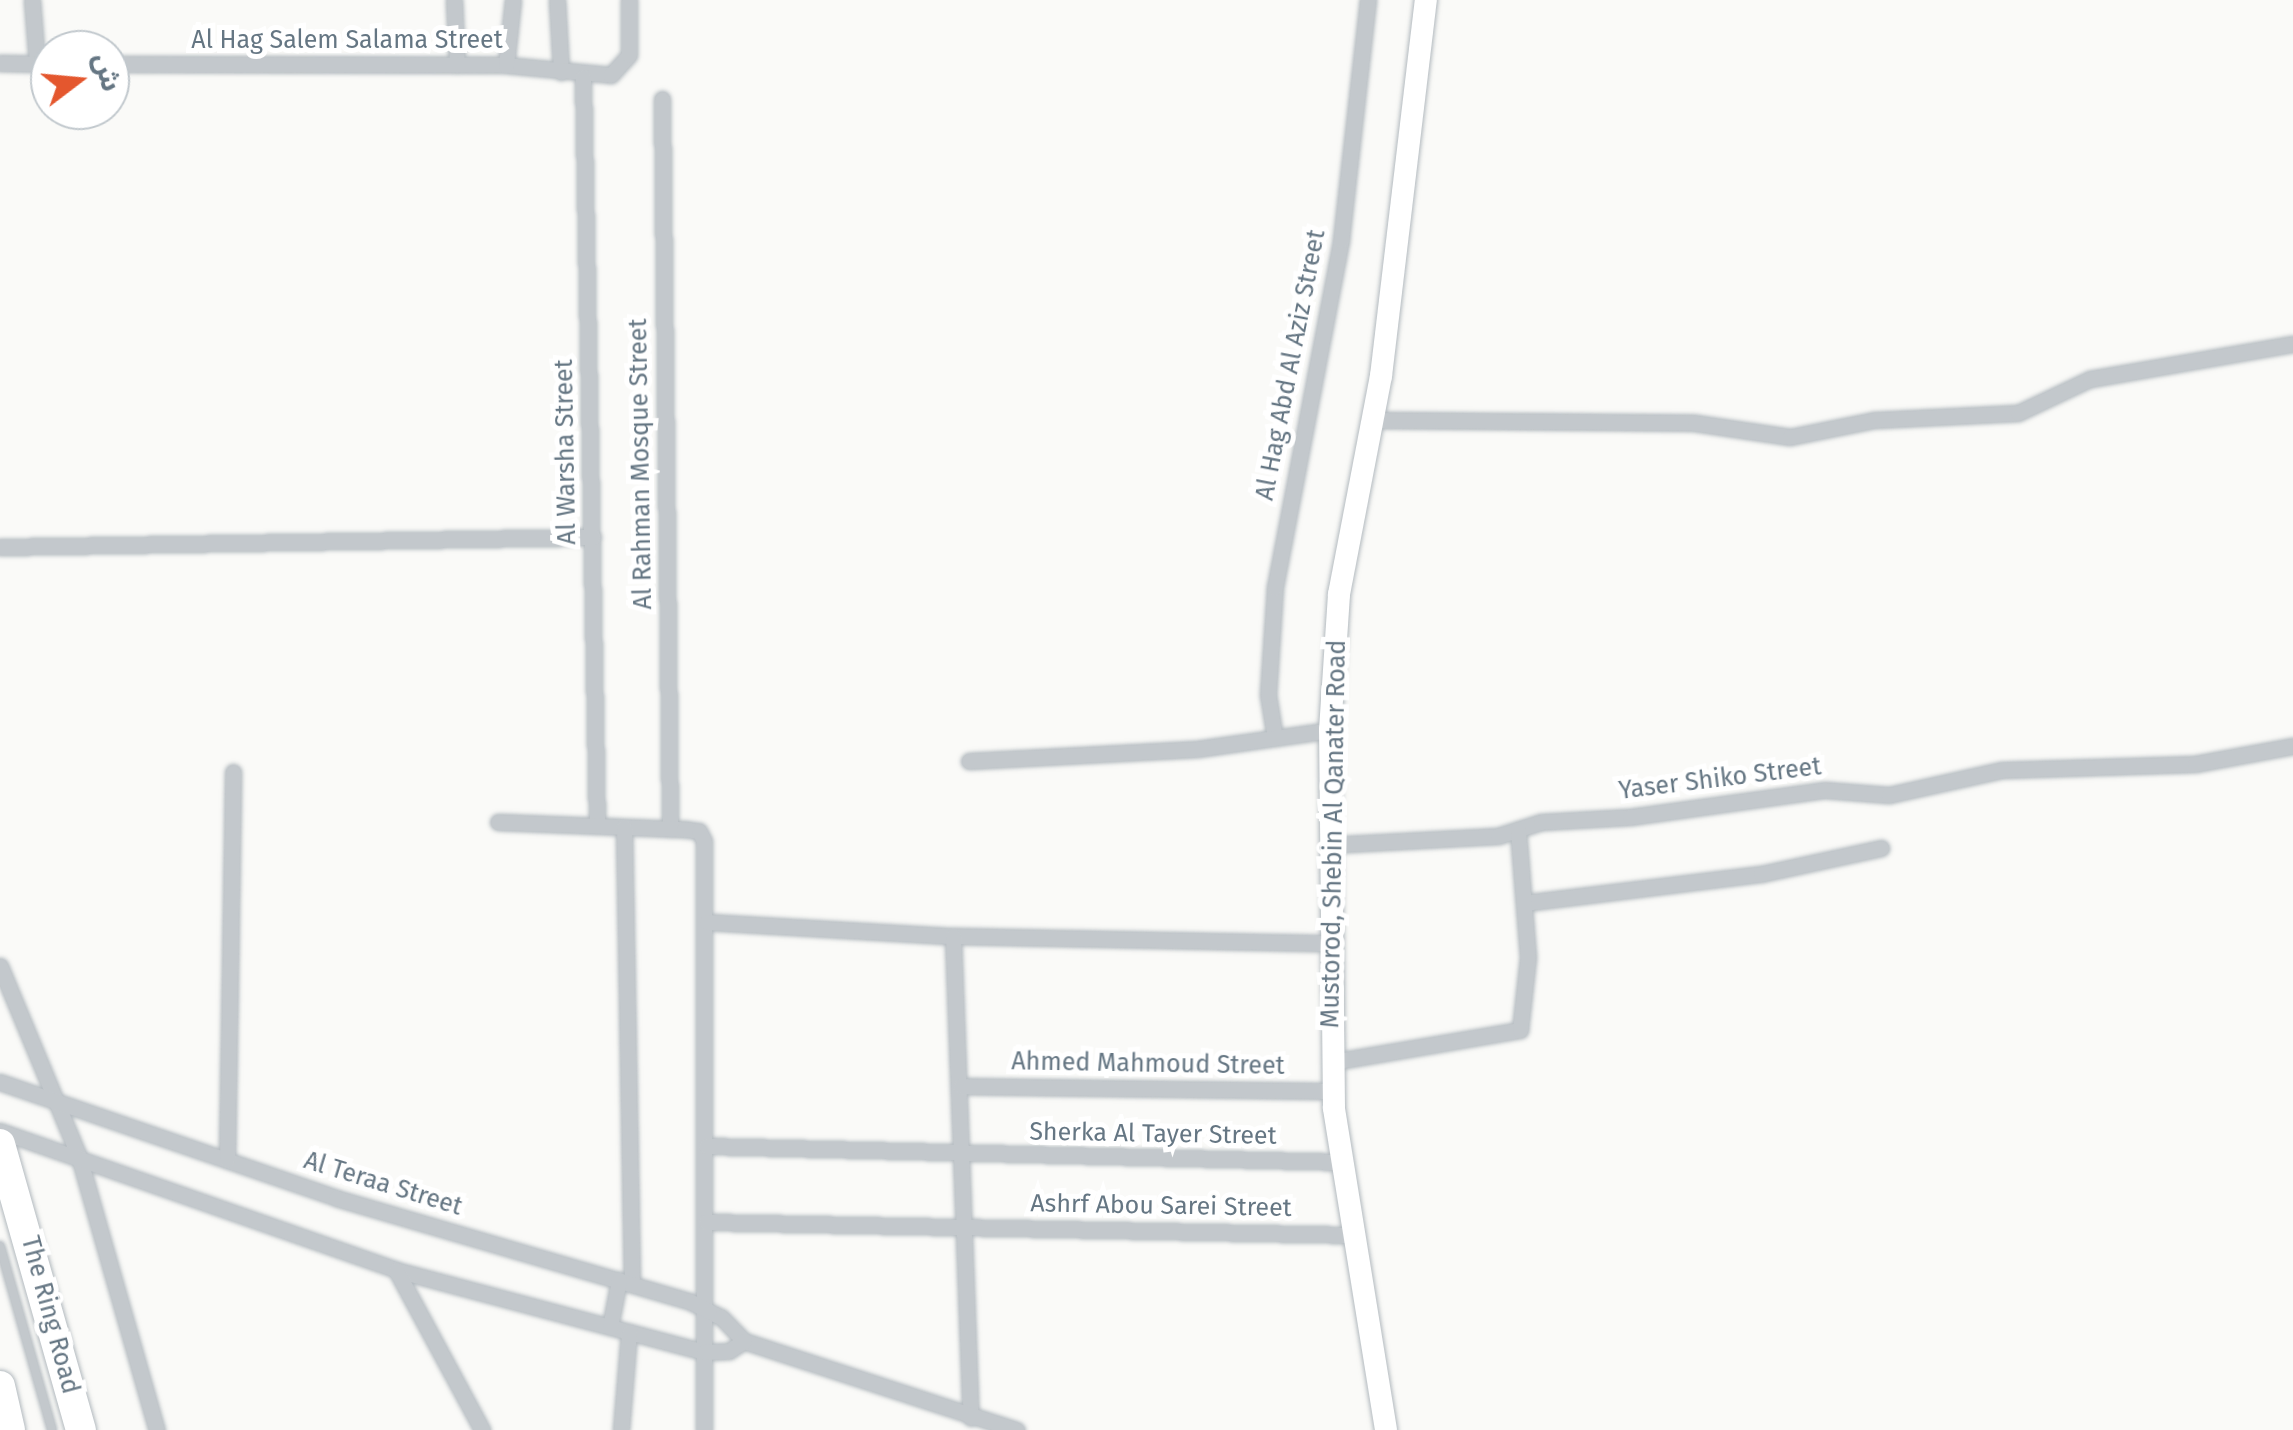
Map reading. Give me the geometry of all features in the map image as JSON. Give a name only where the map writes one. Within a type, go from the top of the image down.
[{"type":"highway","name":"The Ring Road","points":[[0,1144],[18,1196],[80,1430]]},
{"type":"highway","points":[[0,1386],[10,1430]]},
{"type":"main road","name":"Mustorod, Shebin Al Qanater Road","points":[[1386,1430],[1341,1162],[1333,1091],[1324,731],[1339,594],[1374,420],[1426,0]]},
{"type":"street","points":[[32,0],[38,30]]},
{"type":"street","points":[[454,0],[457,65]]},
{"type":"street","points":[[506,65],[513,0]]},
{"type":"street","points":[[557,0],[560,72]]},
{"type":"street","points":[[582,76],[624,68],[629,0]]},
{"type":"street","name":"Al Hag Abd Al Aziz Street","points":[[1282,737],[1268,695],[1275,587],[1341,240],[1368,0]]},
{"type":"street","points":[[0,64],[30,64]]},
{"type":"street","name":"Al Hag Salem Salama Street","points":[[130,64],[506,65],[582,76]]},
{"type":"street","name":"Al Warsha Street","points":[[582,76],[597,826]]},
{"type":"street","name":"Al Rahman Mosque Street","points":[[662,99],[670,829]]},
{"type":"street","points":[[1374,420],[1695,424],[1790,437],[1874,420],[2018,413],[2090,379],[2293,344]]},
{"type":"street","points":[[0,548],[594,537]]},
{"type":"street","points":[[969,761],[1198,749],[1324,731]]},
{"type":"street","name":"Yaser Shiko Street","points":[[1328,845],[1498,836],[1518,829],[1825,790],[1890,795],[2019,768],[2195,764],[2293,746]]},
{"type":"street","points":[[227,1160],[232,772]]},
{"type":"street","points":[[498,822],[670,829],[699,832],[704,841],[704,1430]]},
{"type":"street","points":[[610,1327],[625,1282],[624,827]]},
{"type":"street","points":[[1332,1062],[1520,1030],[1528,957],[1518,829]]},
{"type":"street","points":[[1524,903],[1744,877],[1880,848]]},
{"type":"street","points":[[707,922],[952,936],[1328,943]]},
{"type":"street","points":[[952,936],[968,1228],[971,1418]]},
{"type":"street","points":[[0,966],[60,1101],[80,1157],[157,1430]]},
{"type":"street","name":"Al Teraa Street","points":[[0,1082],[227,1160],[625,1282],[706,1310],[744,1341],[1017,1430]]},
{"type":"street","name":"Ahmed Mahmoud Street","points":[[961,1086],[1333,1091]]},
{"type":"street","points":[[0,1131],[80,1157],[189,1202],[396,1270],[704,1352],[729,1351],[744,1341]]},
{"type":"street","name":"Sherka Al Tayer Street","points":[[706,1146],[1341,1162]]},
{"type":"street","name":"Ashrf Abou Sarei Street","points":[[706,1222],[1353,1234]]},
{"type":"street","points":[[396,1270],[482,1430]]},
{"type":"street","points":[[622,1430],[629,1332]]},
{"type":"lane","points":[[0,1246],[52,1430]]}]
